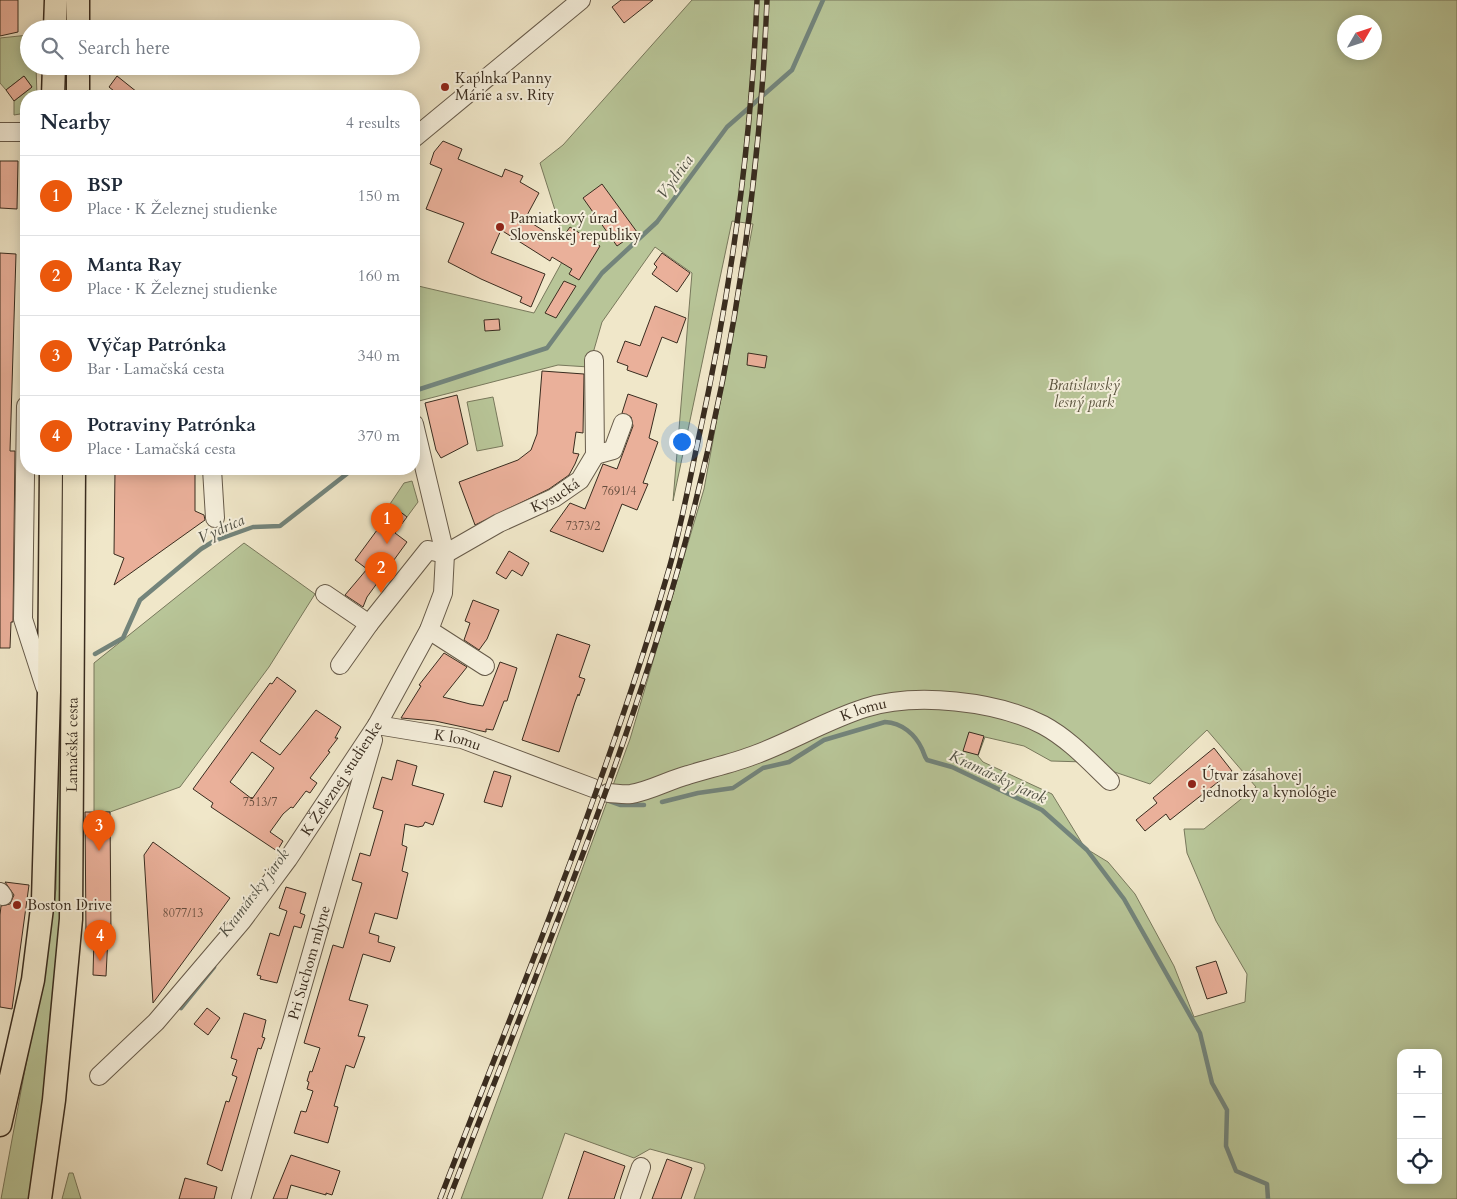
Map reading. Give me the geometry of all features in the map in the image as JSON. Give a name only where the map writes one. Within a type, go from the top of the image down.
[{"type":"main road","points":[[55,20],[56,0]]},
{"type":"main road","points":[[78,0],[78,20]]},
{"type":"main road","points":[[53,90],[54,75]]},
{"type":"main road","name":"Lamačská cesta","points":[[0,1124],[30,994],[37,953],[45,857],[49,700],[50,475]]},
{"type":"main road","name":"Lamačská cesta","points":[[40,1199],[55,1090],[72,919],[74,475]]},
{"type":"street","points":[[420,133],[582,0]]},
{"type":"street","points":[[0,132],[20,132]]},
{"type":"street","points":[[594,360],[596,455],[613,450],[623,423]]},
{"type":"street","name":"K Železnej studienke","points":[[99,1076],[156,1022],[240,924],[288,859],[377,725],[429,630],[443,593],[446,554],[420,448]]},
{"type":"street","name":"Kysucká","points":[[446,554],[499,523],[554,498],[580,480],[596,455]]},
{"type":"street","points":[[25,475],[23,619],[49,700]]},
{"type":"street","points":[[212,475],[215,518]]},
{"type":"street","points":[[340,665],[428,550],[446,554]]},
{"type":"street","points":[[325,594],[370,624]]},
{"type":"street","points":[[429,630],[485,666]]},
{"type":"street","name":"K lomu","points":[[377,725],[462,739],[600,790],[630,794],[650,789],[669,780],[724,766],[758,754],[833,719],[867,707],[891,702],[929,701],[966,703],[1000,709],[1042,725],[1067,740],[1110,781]]},
{"type":"street","name":"Pri Suchom mlyne","points":[[242,1199],[377,725]]},
{"type":"street","points":[[630,1199],[642,1167]]},
{"type":"green space","name":"Bratislavský lesný park","points":[[692,0],[1457,0],[1457,1199],[694,1199],[705,1168],[704,1164],[650,1149],[634,1158],[565,1133],[542,1199],[461,1199],[630,739],[704,489],[753,224],[732,221],[673,501],[692,273],[655,247],[602,322],[589,367],[558,365],[420,401],[420,286],[534,313],[568,251],[540,163],[563,145]],"holes":[[[1207,730],[1256,787],[1204,829],[1184,829],[1187,853],[1216,921],[1247,974],[1245,1002],[1194,1017],[1174,966],[1135,894],[1108,862],[1085,848],[1052,794],[983,762],[978,756],[985,737],[1024,746],[1051,761],[1085,762],[1150,784]]]},
{"type":"green space","points":[[20,36],[20,75],[36,75],[37,90],[28,90],[32,87],[24,76],[6,90],[0,83],[0,38]]},
{"type":"green space","points":[[20,96],[20,114],[14,115],[14,101]]},
{"type":"green space","points":[[493,397],[503,446],[477,451],[467,402]]},
{"type":"green space","points":[[412,481],[418,502],[407,517],[390,504],[404,483]]},
{"type":"green space","points":[[244,543],[315,594],[269,667],[180,787],[110,812],[94,812],[94,663]]},
{"type":"green space","points":[[59,658],[64,658],[62,935],[32,1199],[1,1199],[46,956],[56,889]]},
{"type":"green space","points":[[69,1173],[73,1173],[81,1199],[62,1199]]},
{"type":"building","points":[[0,0],[18,0],[18,32],[0,36]]},
{"type":"building","points":[[621,0],[653,0],[624,23],[612,7]]},
{"type":"building","points":[[24,76],[32,87],[28,90],[20,90],[20,96],[14,101],[6,90]]},
{"type":"building","points":[[117,76],[134,90],[113,90],[109,87]]},
{"type":"building","name":"Pamiatkový úrad Slovenskej republiky","points":[[443,141],[462,149],[458,159],[502,177],[505,169],[523,176],[520,182],[539,193],[525,219],[560,241],[570,227],[600,246],[579,280],[569,274],[572,269],[552,257],[550,261],[501,230],[491,253],[545,274],[531,307],[520,302],[522,297],[448,262],[464,223],[426,209],[442,169],[430,164],[434,152]]},
{"type":"building","points":[[0,161],[18,161],[17,209],[0,208]]},
{"type":"building","points":[[602,184],[637,232],[617,246],[583,198]]},
{"type":"building","points":[[0,253],[16,254],[10,451],[15,451],[13,622],[11,622],[10,648],[0,648]]},
{"type":"building","points":[[662,253],[690,273],[677,292],[652,274],[657,267],[654,264]]},
{"type":"building","points":[[564,281],[576,286],[556,318],[545,313]]},
{"type":"building","points":[[655,306],[686,318],[677,343],[662,337],[647,377],[627,370],[628,366],[617,362],[625,341],[640,346]]},
{"type":"building","points":[[499,319],[500,330],[485,331],[484,320]]},
{"type":"building","points":[[748,353],[767,356],[765,368],[747,365]]},
{"type":"building","points":[[542,371],[584,374],[583,433],[576,432],[573,453],[579,454],[575,464],[569,475],[549,489],[475,525],[459,482],[518,460],[531,450],[537,434]]},
{"type":"building","points":[[628,394],[657,404],[649,438],[658,442],[643,483],[648,484],[637,510],[622,504],[603,552],[550,531],[570,503],[585,509],[603,464],[617,469],[633,426],[631,417],[622,413]]},
{"type":"building","points":[[457,395],[468,444],[441,458],[436,450],[425,403]]},
{"type":"building","points":[[115,475],[195,475],[195,511],[204,515],[205,520],[114,585],[124,558],[114,554]]},
{"type":"building","points":[[394,507],[407,517],[395,533],[407,542],[367,597],[363,607],[345,595],[367,569],[355,560]]},
{"type":"building","points":[[509,551],[529,563],[522,576],[512,570],[506,579],[496,573]]},
{"type":"building","points":[[473,600],[499,610],[487,639],[479,650],[464,640],[470,623],[465,621]]},
{"type":"building","points":[[557,634],[590,645],[579,677],[585,679],[575,702],[559,752],[522,740]]},
{"type":"building","points":[[444,653],[467,667],[443,697],[470,704],[483,706],[500,662],[517,668],[507,701],[504,701],[493,730],[486,729],[486,732],[435,721],[401,718],[421,686],[419,685]]},
{"type":"building","points":[[277,677],[296,691],[260,741],[280,755],[316,710],[341,727],[335,738],[338,738],[328,751],[330,752],[310,778],[317,783],[310,793],[306,791],[293,808],[291,807],[283,814],[270,832],[283,841],[277,851],[211,807],[213,803],[193,789],[270,683],[272,684]],"holes":[[[252,752],[274,768],[252,799],[230,782]]]},
{"type":"building","points":[[969,732],[984,736],[978,755],[963,751]]},
{"type":"building","name":"Útvar zásahovej jednotky a kynológie","points":[[1214,748],[1232,771],[1170,820],[1166,814],[1145,831],[1136,820],[1157,803],[1153,798]]},
{"type":"building","points":[[397,760],[417,766],[412,785],[444,794],[433,825],[425,822],[423,826],[418,827],[405,824],[402,845],[407,847],[402,871],[408,873],[397,919],[375,913],[369,933],[379,936],[378,942],[395,947],[390,962],[363,954],[349,1000],[368,1005],[358,1036],[365,1037],[354,1068],[346,1065],[334,1106],[338,1107],[328,1143],[294,1133],[301,1111],[306,1112],[313,1091],[307,1089],[309,1082],[307,1081],[320,1048],[304,1043],[333,945],[343,948],[362,883],[352,880],[360,853],[370,856],[383,811],[373,808],[382,777],[392,780]]},
{"type":"building","points":[[494,771],[511,776],[502,807],[484,802]]},
{"type":"building","points":[[85,812],[110,812],[111,936],[108,936],[106,976],[93,975],[94,936],[86,936]]},
{"type":"building","points":[[153,842],[230,898],[153,1003],[144,855]]},
{"type":"building","points":[[5,882],[29,885],[12,1009],[0,1007],[1,906],[10,904],[14,895]]},
{"type":"building","points":[[286,887],[306,893],[300,913],[305,915],[301,928],[294,926],[277,983],[260,979],[261,976],[257,975],[270,933],[279,936],[287,911],[279,908]]},
{"type":"building","points":[[1216,961],[1227,993],[1207,999],[1196,967]]},
{"type":"building","points":[[207,1008],[220,1018],[208,1035],[194,1024]]},
{"type":"building","points":[[244,1013],[266,1020],[262,1037],[265,1038],[261,1049],[258,1048],[222,1171],[207,1164],[226,1101],[229,1102],[237,1077],[232,1075],[237,1060],[231,1058]]},
{"type":"building","points":[[584,1151],[625,1166],[614,1199],[568,1199]]},
{"type":"building","points":[[291,1155],[340,1171],[332,1195],[291,1185],[287,1199],[273,1199]]},
{"type":"building","points":[[667,1159],[692,1168],[681,1199],[652,1199]]},
{"type":"building","points":[[185,1178],[217,1187],[214,1199],[179,1199]]},
{"type":"waterway","name":"Vydrica","points":[[420,389],[547,348],[602,273],[657,222],[727,127],[792,70],[823,0]]},
{"type":"waterway","name":"Vydrica","points":[[95,654],[123,638],[140,600],[201,549],[214,541],[253,527],[280,526],[345,475]]},
{"type":"waterway","name":"Kramársky jarok","points":[[662,802],[698,793],[733,788],[763,768],[789,762],[824,740],[885,722],[902,727],[912,734],[927,760],[952,767],[1042,810],[1087,850],[1124,899],[1200,1033],[1212,1083],[1227,1110],[1226,1146],[1236,1171],[1267,1184],[1268,1199]]},
{"type":"waterway","name":"Kramársky jarok","points":[[606,800],[620,805],[644,805]]},
{"type":"waterway","name":"Kramársky jarok","points":[[181,1008],[214,967]]},
{"type":"railway","points":[[440,1199],[590,808],[645,649],[669,569],[685,505],[720,332],[729,277],[750,111],[757,0]]},
{"type":"railway","points":[[449,1199],[541,965],[600,808],[628,729],[678,569],[712,429],[739,287],[757,144],[767,0]]},
{"type":"place","name":"Kaplnka Panny Márie a sv. Rity","points":[[445,87]]},
{"type":"place","name":"Pamiatkový úrad Slovenskej republiky","points":[[500,227]]},
{"type":"place","name":"BSP","points":[[387,544]]},
{"type":"place","name":"Manta Ray","points":[[381,593]]},
{"type":"place","name":"Útvar zásahovej jednotky a kynológie","points":[[1192,784]]},
{"type":"place","name":"Výčap Patrónka","points":[[99,851]]},
{"type":"place","name":"Boston Drive","points":[[17,905]]},
{"type":"place","name":"Potraviny Patrónka","points":[[100,961]]}]
